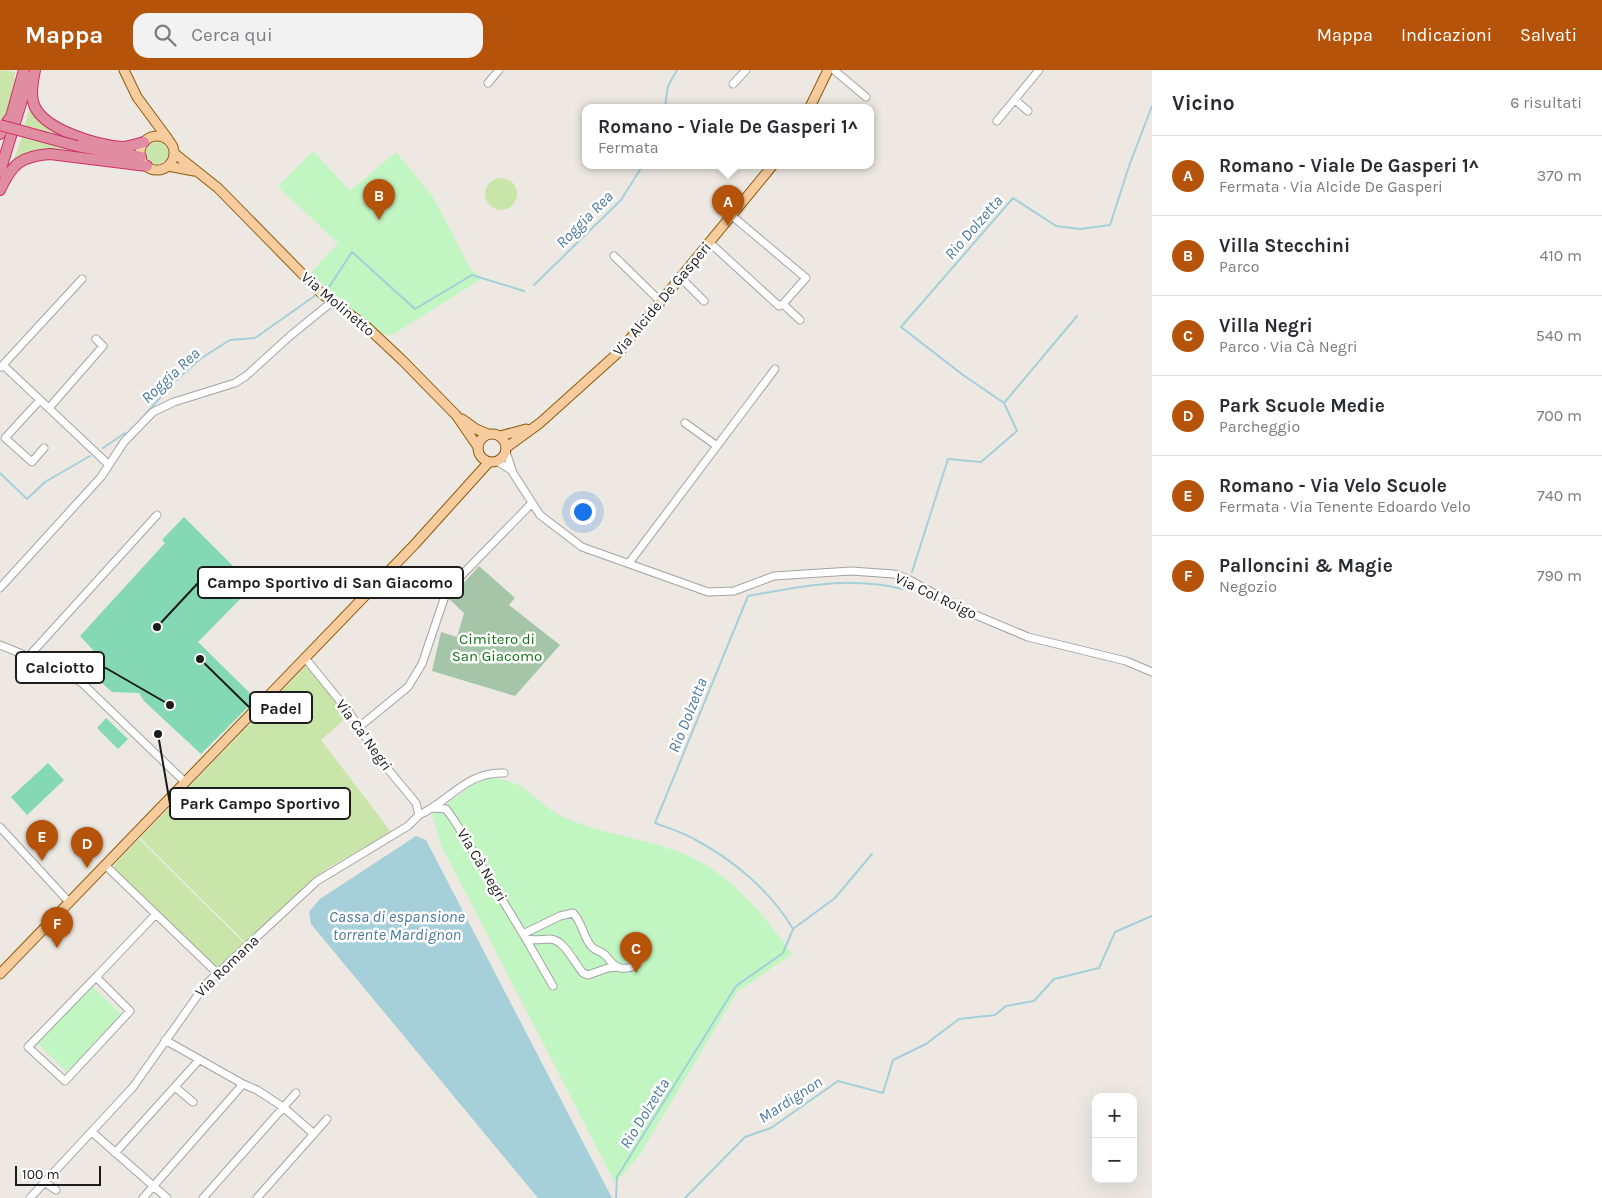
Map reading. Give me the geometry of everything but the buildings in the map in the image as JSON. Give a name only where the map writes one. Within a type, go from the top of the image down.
[{"type":"highway","points":[[15,103],[17,70]]},
{"type":"highway","points":[[0,154],[24,70]]},
{"type":"highway","points":[[0,172],[22,107],[31,70]]},
{"type":"highway","points":[[35,70],[33,90],[35,106],[45,120],[54,126],[89,139],[122,147],[148,139]]},
{"type":"highway","points":[[0,134],[12,114]]},
{"type":"highway","points":[[0,124],[78,146],[141,157]]},
{"type":"highway","points":[[0,190],[8,172],[14,165],[36,155],[50,154],[147,166]]},
{"type":"main road","points":[[124,70],[137,97],[170,143],[174,153],[168,166]]},
{"type":"main road","points":[[811,104],[828,70]]},
{"type":"main road","points":[[147,166],[140,152],[148,139],[153,120]]},
{"type":"main road","points":[[148,139],[162,137],[170,143]]},
{"type":"main road","name":"Via Molinetto","points":[[174,153],[218,188],[322,292],[368,328],[456,415],[476,429],[488,434]]},
{"type":"main road","name":"Via Molinetto","points":[[147,166],[157,170],[168,166],[199,172]]},
{"type":"main road","name":"Via Alcide De Gasperi","points":[[507,449],[540,423],[606,365],[661,302],[770,169]]},
{"type":"main road","name":"Via Molinetto","points":[[456,415],[479,450]]},
{"type":"main road","name":"Via Alcide De Gasperi","points":[[500,436],[509,435],[540,423]]},
{"type":"main road","points":[[0,974],[507,449],[500,436],[488,434],[481,439],[476,466],[461,495]]},
{"type":"main road","points":[[479,450],[493,462]]},
{"type":"street","points":[[488,82],[499,70]]},
{"type":"street","points":[[834,70],[866,98]]},
{"type":"street","points":[[997,121],[1039,70]]},
{"type":"street","points":[[733,84],[743,71]]},
{"type":"street","points":[[1015,100],[1028,112]]},
{"type":"street","points":[[709,242],[777,305],[783,304],[806,278],[731,216]]},
{"type":"street","points":[[614,256],[661,302]]},
{"type":"street","points":[[680,278],[704,301]]},
{"type":"street","points":[[82,279],[2,367],[108,464]]},
{"type":"street","points":[[0,588],[101,478],[108,464],[124,442],[153,412],[174,402],[235,383],[246,376],[277,347],[334,301]]},
{"type":"street","points":[[783,304],[800,320]]},
{"type":"street","points":[[49,408],[103,346],[96,339]]},
{"type":"street","points":[[629,563],[775,370]]},
{"type":"street","points":[[40,400],[5,438],[32,462],[44,448]]},
{"type":"street","points":[[685,423],[717,446]]},
{"type":"street","name":"Via Col Roigo","points":[[507,449],[512,471],[531,504],[540,515],[582,547],[708,592],[734,591],[782,576],[851,571],[894,574],[906,578],[966,611],[1028,637],[1126,662],[1152,672]]},
{"type":"street","name":"Via Col Roigo","points":[[493,462],[512,471]]},
{"type":"street","points":[[359,727],[408,687],[422,664],[445,596],[458,579],[531,504]]},
{"type":"street","points":[[28,657],[157,515]]},
{"type":"street","points":[[0,645],[61,670],[82,683],[185,782]]},
{"type":"street","name":"Via Ca' Negri","points":[[306,658],[359,727],[369,745],[416,803],[419,815]]},
{"type":"street","points":[[419,815],[477,776],[490,772],[504,773]]},
{"type":"street","name":"Via Cà Negri","points":[[432,808],[446,810],[454,820],[525,936],[553,986]]},
{"type":"street","name":"Via Romana","points":[[30,1198],[132,1087],[193,999],[217,973],[317,881],[408,826],[419,815]]},
{"type":"street","points":[[0,826],[69,902]]},
{"type":"street","points":[[105,865],[217,973]]},
{"type":"street","points":[[525,936],[560,916],[573,913],[579,919],[592,947],[604,953],[610,963],[617,968]]},
{"type":"street","points":[[96,977],[130,1011],[65,1081],[28,1047],[155,915]]},
{"type":"street","points":[[525,936],[554,940],[566,950],[579,969],[588,975],[608,968],[628,969],[638,964]]},
{"type":"street","points":[[165,1040],[242,1084],[258,1090],[283,1107],[314,1134]]},
{"type":"street","points":[[115,1153],[199,1060]]},
{"type":"street","points":[[143,1198],[242,1084]]},
{"type":"street","points":[[175,1086],[193,1102]]},
{"type":"street","points":[[203,1198],[296,1093]]},
{"type":"street","points":[[257,1198],[327,1119]]},
{"type":"street","points":[[92,1132],[167,1198]]},
{"type":"street","points":[[44,1182],[56,1190]]},
{"type":"green space","points":[[0,70],[15,72],[4,122],[0,121]]},
{"type":"green space","points":[[31,102],[39,116],[122,152],[24,128]]},
{"type":"green space","points":[[22,136],[127,158],[44,152],[13,163]]},
{"type":"green space","points":[[157,142],[165,145],[168,153],[165,161],[157,164],[149,161],[146,153],[149,145]]},
{"type":"green space","points":[[313,151],[350,191],[396,152],[433,197],[470,268],[482,278],[394,334],[384,335],[310,274],[338,243],[278,187]]},
{"type":"green space","points":[[501,178],[513,182],[517,194],[513,206],[501,210],[489,206],[485,194],[489,182]]},
{"type":"green space","points":[[184,517],[253,586],[198,642],[256,699],[201,754],[144,701],[139,693],[112,692],[96,678],[93,650],[80,636],[165,543],[162,540]]},
{"type":"green space","name":"Cimitero di San Giacomo","points":[[479,566],[515,598],[509,605],[560,645],[515,696],[432,671],[441,632],[457,637],[464,613],[449,599]]},
{"type":"green space","points":[[305,667],[308,667],[348,716],[321,740],[391,832],[328,868],[246,943],[140,838]]},
{"type":"green space","points":[[106,718],[128,739],[118,749],[97,728]]},
{"type":"green space","points":[[48,763],[64,780],[27,815],[11,797]]},
{"type":"green space","points":[[492,777],[520,786],[555,813],[574,822],[671,849],[708,867],[740,891],[767,921],[792,954],[737,992],[639,1156],[615,1183],[442,847],[432,815],[472,785]]},
{"type":"green space","points":[[139,839],[245,944],[219,968],[214,966],[115,871],[114,865]]},
{"type":"green space","points":[[92,986],[122,1015],[67,1072],[37,1043]]},
{"type":"water","name":"Cassa di espansione torrente Mardignon","points":[[416,836],[426,840],[612,1198],[538,1198],[311,924],[309,912],[320,899]]},
{"type":"waterway","name":"Roggia Rea","points":[[665,104],[668,86],[677,70]]},
{"type":"waterway","name":"Rio Dolzetta","points":[[1004,403],[963,375],[901,327],[1013,198],[1056,226],[1080,229],[1110,225],[1129,166],[1152,106]]},
{"type":"waterway","name":"Roggia Rea","points":[[534,285],[621,200],[640,169]]},
{"type":"waterway","name":"Roggia Rea","points":[[329,287],[352,252],[415,309],[472,275],[524,291]]},
{"type":"waterway","name":"Roggia Rea","points":[[144,416],[173,383],[200,359],[230,340],[255,338],[316,295]]},
{"type":"waterway","name":"Rio Dolzetta","points":[[912,572],[948,459],[981,462],[1017,431],[1004,403],[1077,316]]},
{"type":"waterway","name":"Roggia Rea","points":[[103,448],[125,433]]},
{"type":"waterway","name":"Roggia Rea","points":[[0,473],[27,499],[45,482],[90,456]]},
{"type":"waterway","name":"Rio Dolzetta","points":[[616,1198],[617,1177],[736,986],[783,953],[793,929],[774,902],[750,877],[736,866],[708,847],[680,832],[655,823],[748,596],[806,586],[844,583],[883,585],[903,589]]},
{"type":"waterway","name":"Rio Dolzetta","points":[[793,929],[835,898],[872,854]]},
{"type":"waterway","name":"Mardignon","points":[[685,1198],[745,1137],[771,1128],[838,1081],[883,1093],[893,1060],[926,1044],[959,1019],[995,1015],[1006,1006],[1034,1001],[1054,979],[1099,968],[1115,932],[1152,916]]},
{"type":"place","name":"Villa Stecchini","points":[[379,220]]},
{"type":"place","name":"Romano - Viale De Gasperi 1^","points":[[728,226]]},
{"type":"place","name":"Campo Sportivo di San Giacomo","points":[[157,627]]},
{"type":"place","name":"Padel","points":[[200,659]]},
{"type":"place","name":"Calciotto","points":[[170,705]]},
{"type":"place","name":"Park Campo Sportivo","points":[[158,734]]},
{"type":"place","name":"Romano - Via Velo Scuole","points":[[42,861]]},
{"type":"place","name":"Park Scuole Medie","points":[[87,868]]},
{"type":"place","name":"Palloncini & Magie","points":[[57,948]]},
{"type":"place","name":"Villa Negri","points":[[636,973]]}]
